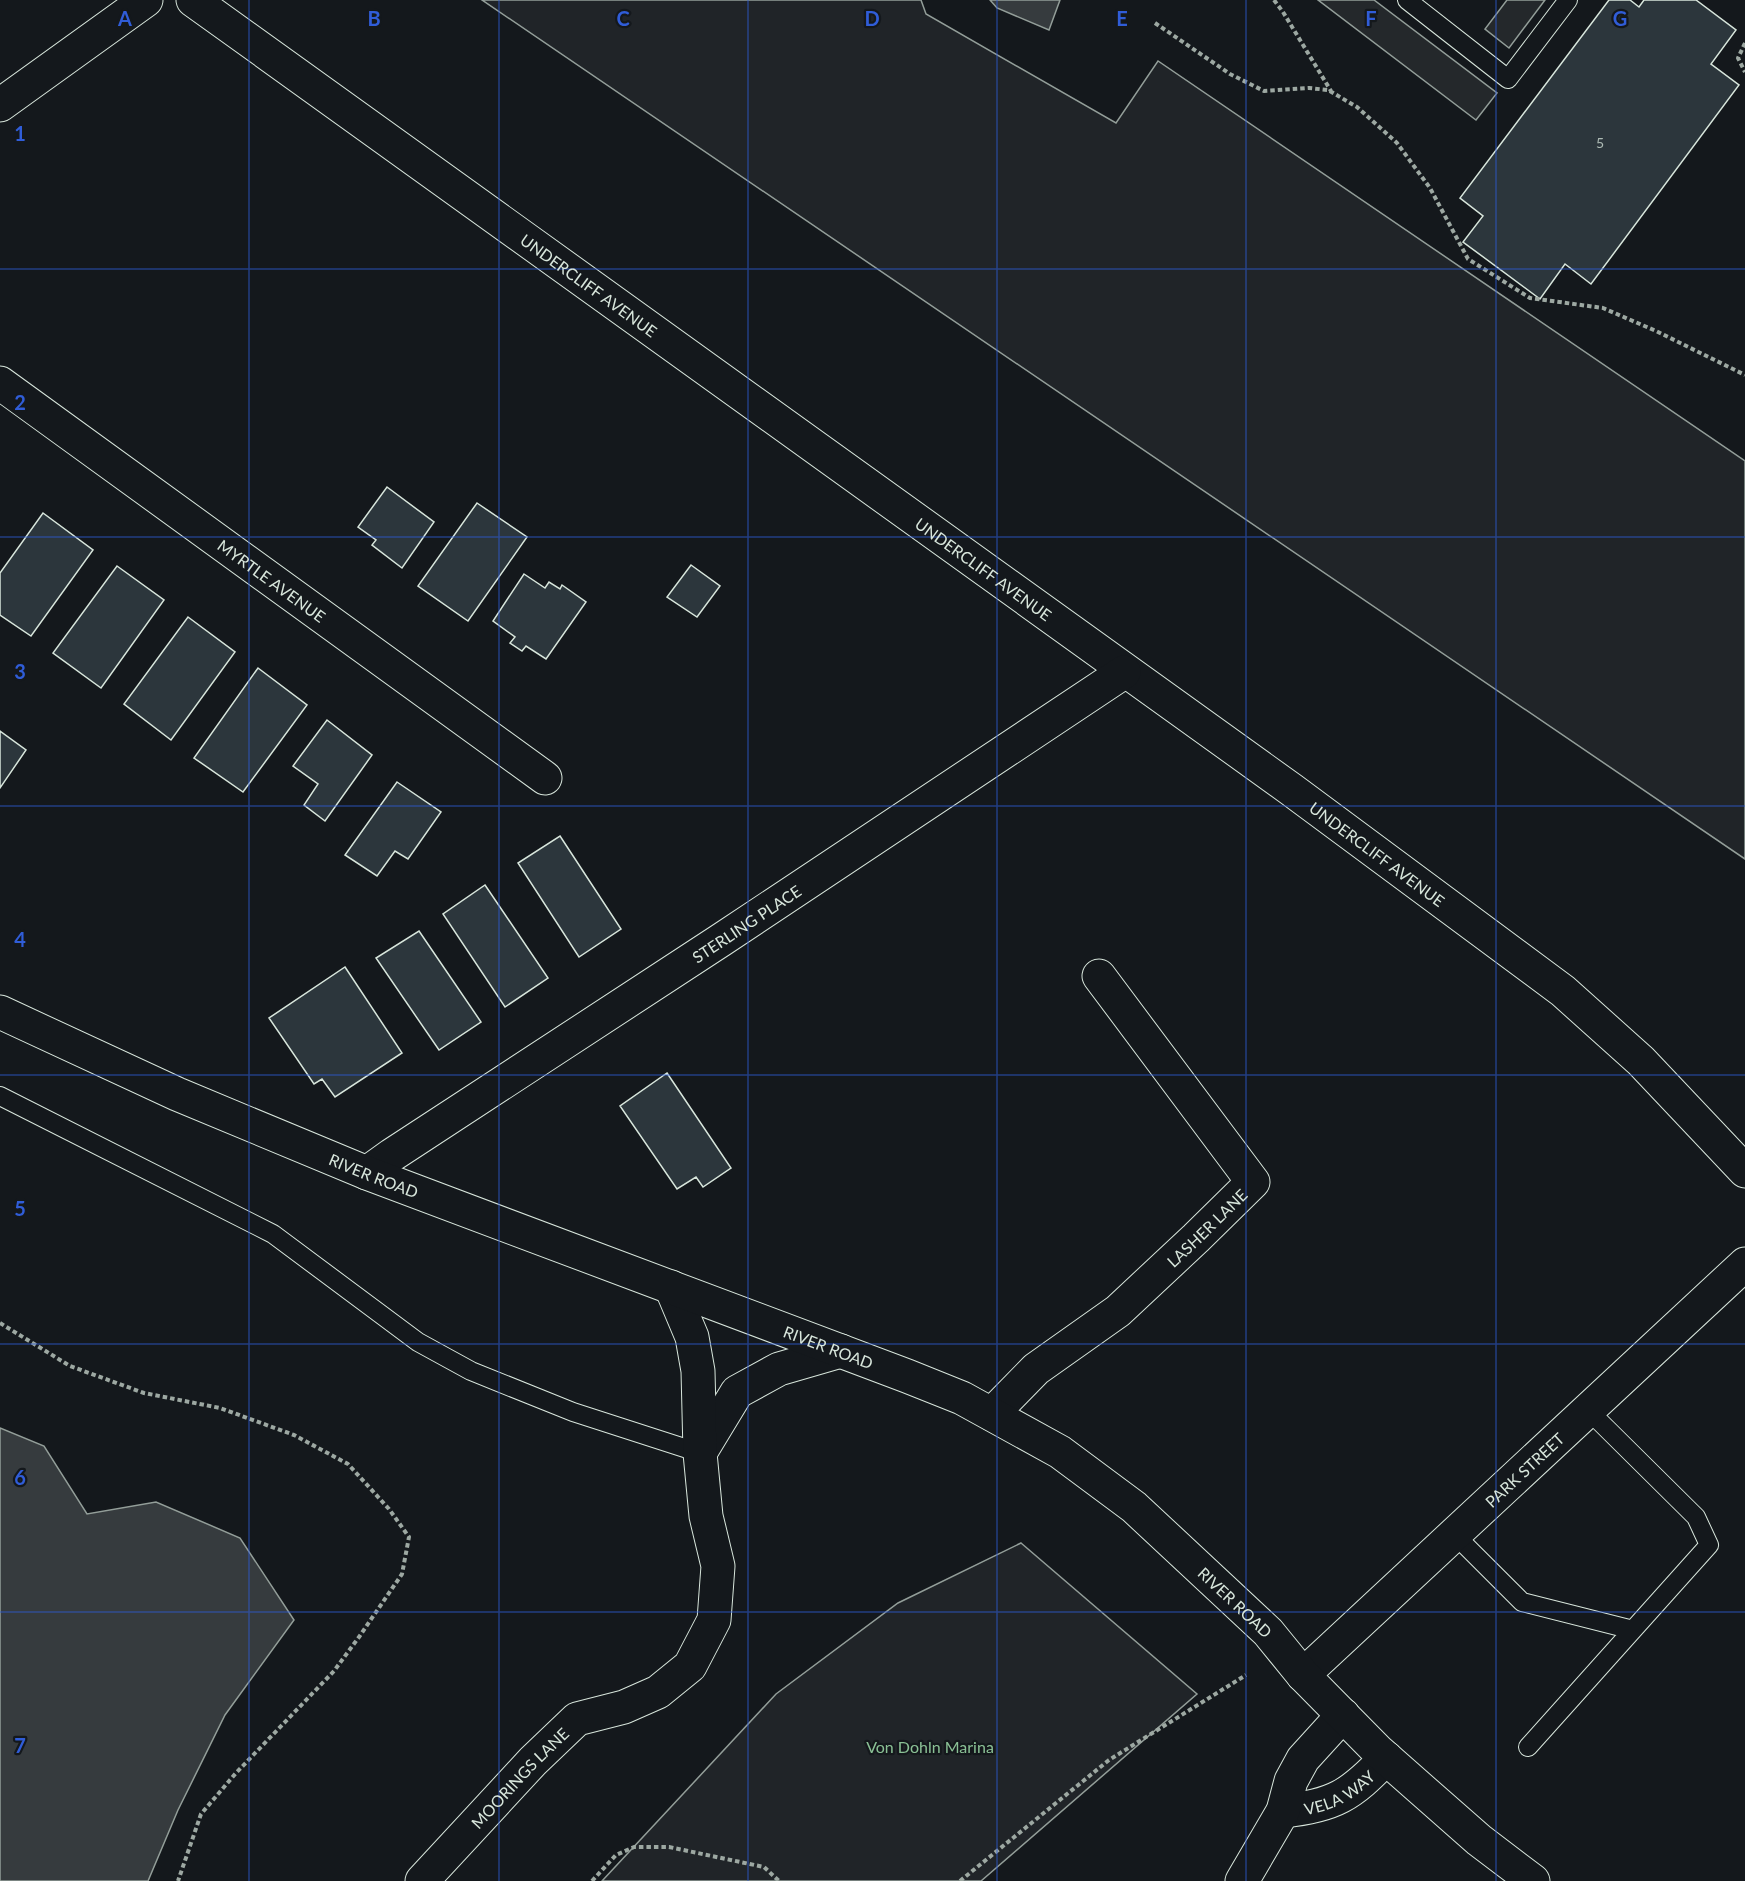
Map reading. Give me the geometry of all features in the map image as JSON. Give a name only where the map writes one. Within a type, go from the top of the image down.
[{"type":"street","points":[[0,105],[146,0]]},
{"type":"street","name":"UNDERCLIFF AVENUE","points":[[193,0],[1292,790],[1563,991],[1641,1060],[1745,1170]]},
{"type":"street","name":"MYRTLE AVENUE","points":[[0,383],[545,778]]},
{"type":"street","name":"STERLING PLACE","points":[[367,1173],[1125,672]]},
{"type":"street","name":"LASHER LANE","points":[[992,1414],[1036,1369],[1118,1311],[1252,1182],[1099,976]]},
{"type":"street","name":"RIVER ROAD","points":[[0,1012],[177,1094],[367,1173],[951,1394],[1060,1452],[1134,1507],[1268,1632],[1303,1675],[1386,1758],[1479,1840],[1533,1881]]},
{"type":"street","name":"PARK STREET","points":[[1303,1675],[1745,1264]]},
{"type":"street","name":"MOORINGS LANE","points":[[422,1881],[532,1761],[577,1719],[624,1707],[658,1692],[690,1666],[714,1620],[718,1566],[706,1516],[700,1453],[696,1359],[692,1337],[671,1287]]},
{"type":"street","points":[[700,1453],[737,1392],[779,1369],[841,1351]]},
{"type":"street","name":"VELA WAY","points":[[1242,1881],[1283,1812],[1292,1781],[1303,1759],[1343,1715]]},
{"type":"street","name":"VELA WAY","points":[[1283,1812],[1314,1808],[1338,1798],[1364,1781],[1386,1758]]},
{"type":"lane","points":[[1407,0],[1508,79],[1568,0]]},
{"type":"lane","points":[[0,1096],[273,1234],[418,1342],[471,1371],[573,1412],[700,1453]]},
{"type":"lane","points":[[1528,1747],[1709,1545],[1696,1517],[1588,1410]]},
{"type":"lane","points":[[1454,1534],[1522,1602],[1633,1630]]},
{"type":"path","points":[[1274,0],[1331,92]]},
{"type":"path","points":[[1155,23],[1230,74],[1264,91],[1309,88],[1328,90],[1357,107],[1397,143],[1430,188],[1468,260],[1530,298],[1603,308],[1656,331],[1745,375]]},
{"type":"path","points":[[1745,43],[1738,58],[1745,72]]},
{"type":"path","points":[[0,1323],[70,1366],[144,1393],[220,1408],[294,1435],[348,1464],[389,1509],[409,1537],[402,1575],[334,1671],[236,1773],[201,1814],[178,1881]]},
{"type":"path","points":[[960,1881],[1109,1760],[1246,1675]]},
{"type":"path","points":[[592,1881],[616,1855],[634,1847],[669,1847],[764,1867],[779,1881]]},
{"type":"green space","points":[[482,0],[921,0],[926,14],[1116,123],[1158,61],[1745,461],[1745,859]]},
{"type":"green space","name":"Von Dohln Marina","points":[[1021,1543],[1197,1694],[981,1881],[602,1881],[776,1694],[898,1603]]},
{"type":"shaded area","points":[[990,0],[1060,0],[1049,30],[997,8]]},
{"type":"shaded area","points":[[1318,0],[1374,0],[1497,93],[1476,120]]},
{"type":"shaded area","points":[[1507,0],[1545,0],[1509,48],[1485,29]]},
{"type":"shaded area","points":[[0,1428],[44,1446],[87,1514],[156,1502],[240,1538],[294,1620],[225,1715],[178,1810],[148,1881],[0,1881]]},
{"type":"building","points":[[1609,0],[1630,0],[1639,7],[1644,0],[1696,0],[1736,30],[1711,64],[1739,85],[1591,284],[1565,264],[1540,299],[1463,242],[1483,216],[1460,198]]},
{"type":"building","points":[[387,487],[434,522],[402,568],[372,545],[376,540],[358,527]]},
{"type":"building","points":[[477,503],[527,537],[468,621],[418,586]]},
{"type":"building","points":[[43,513],[93,550],[31,636],[0,615],[0,573]]},
{"type":"building","points":[[691,565],[720,586],[697,617],[667,597]]},
{"type":"building","points":[[117,566],[164,600],[101,688],[53,653]]},
{"type":"building","points":[[524,574],[545,588],[549,582],[560,589],[562,585],[586,602],[546,659],[526,646],[522,651],[510,643],[515,637],[493,621]]},
{"type":"building","points":[[188,617],[235,652],[171,740],[124,704]]},
{"type":"building","points":[[258,668],[307,705],[243,792],[194,758]]},
{"type":"building","points":[[327,720],[372,755],[325,821],[304,805],[318,784],[293,766]]},
{"type":"building","points":[[0,731],[26,750],[0,788]]},
{"type":"building","points":[[397,782],[441,812],[408,859],[395,851],[377,876],[345,855]]},
{"type":"building","points":[[560,836],[621,929],[579,957],[518,863]]},
{"type":"building","points":[[485,885],[548,978],[505,1007],[443,914]]},
{"type":"building","points":[[419,931],[481,1022],[439,1050],[376,958]]},
{"type":"building","points":[[345,967],[402,1053],[335,1097],[322,1079],[314,1084],[269,1018]]},
{"type":"building","points":[[667,1073],[731,1168],[703,1187],[696,1177],[677,1189],[620,1106]]}]
